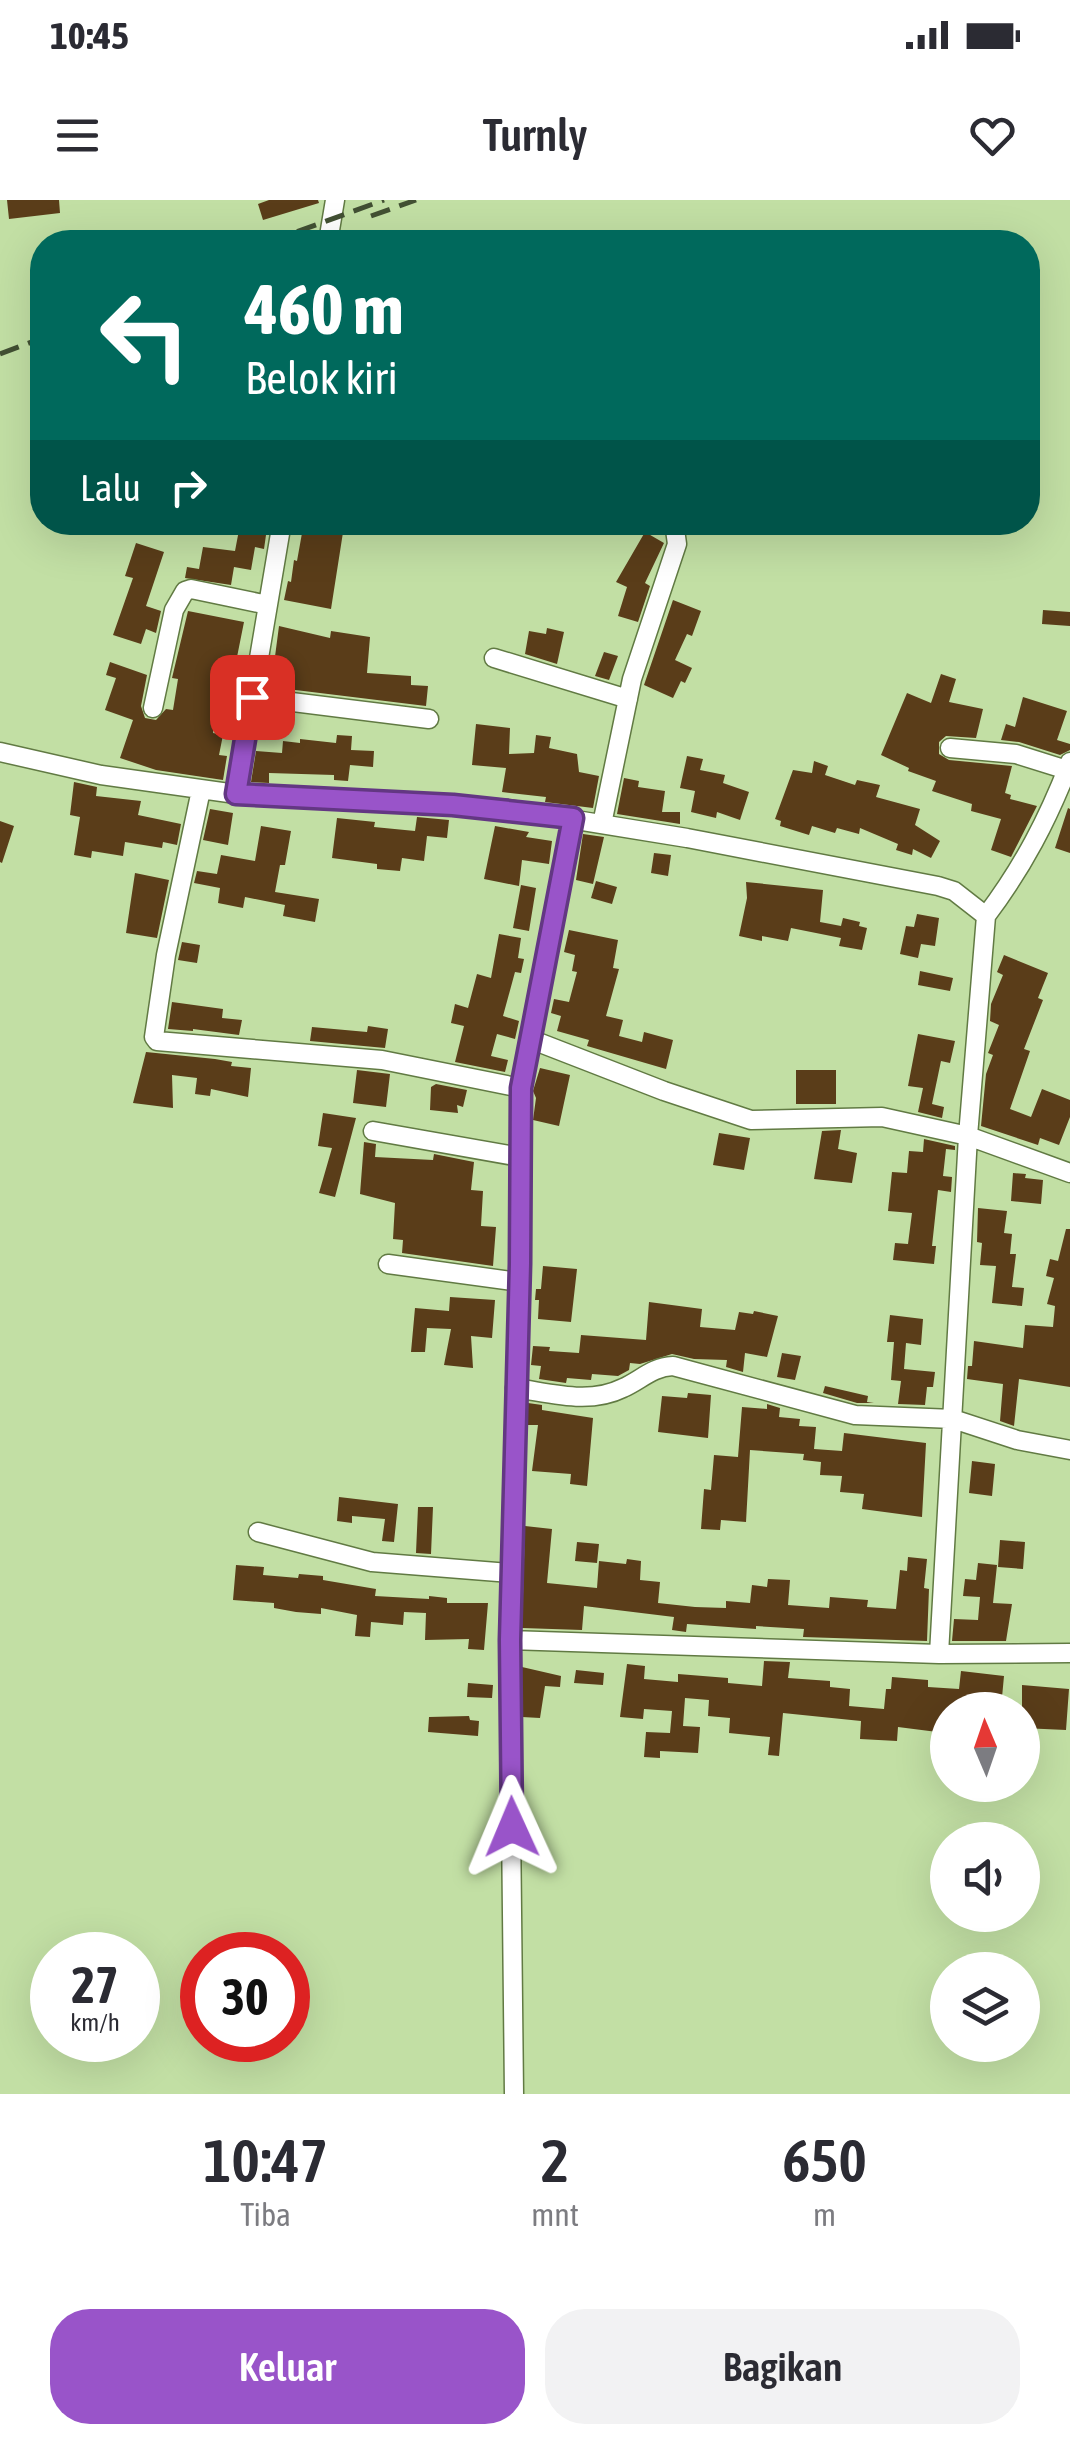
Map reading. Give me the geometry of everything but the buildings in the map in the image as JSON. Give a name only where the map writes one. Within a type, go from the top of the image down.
[{"type":"street","points":[[330,230],[335,200]]},
{"type":"street","points":[[236,794],[280,535]]},
{"type":"street","points":[[602,824],[628,699],[677,544],[676,535]]},
{"type":"street","points":[[153,708],[174,610],[184,591],[191,589],[268,605]]},
{"type":"street","points":[[494,658],[628,699]]},
{"type":"street","points":[[252,697],[429,719]]},
{"type":"street","points":[[939,1654],[968,1136],[986,916],[1032,848],[1068,766],[1016,754],[950,748]]},
{"type":"street","points":[[0,752],[101,775],[201,790],[471,806],[573,818],[938,886],[954,891],[986,916]]},
{"type":"street","points":[[201,790],[166,955],[155,1040],[382,1060],[521,1088]]},
{"type":"street","points":[[514,2094],[510,1640],[521,1088],[573,818]]},
{"type":"street","points":[[530,1038],[664,1091],[751,1120],[869,1116],[968,1136],[1070,1173]]},
{"type":"street","points":[[374,1131],[520,1156]]},
{"type":"street","points":[[388,1264],[519,1282]]},
{"type":"street","points":[[515,1388],[583,1398],[600,1396],[622,1389],[660,1367],[672,1366],[855,1414],[953,1419],[1017,1440],[1070,1450]]},
{"type":"street","points":[[258,1532],[372,1562],[511,1573]]},
{"type":"street","points":[[510,1640],[939,1654],[1070,1653]]},
{"type":"railway","points":[[302,230],[384,200]]},
{"type":"railway","points":[[371,216],[416,200]]},
{"type":"railway","points":[[0,354],[30,343]]},
{"type":"route","points":[[252,697],[236,794],[453,805],[573,818],[521,1088],[510,1640],[512,1827]]}]
